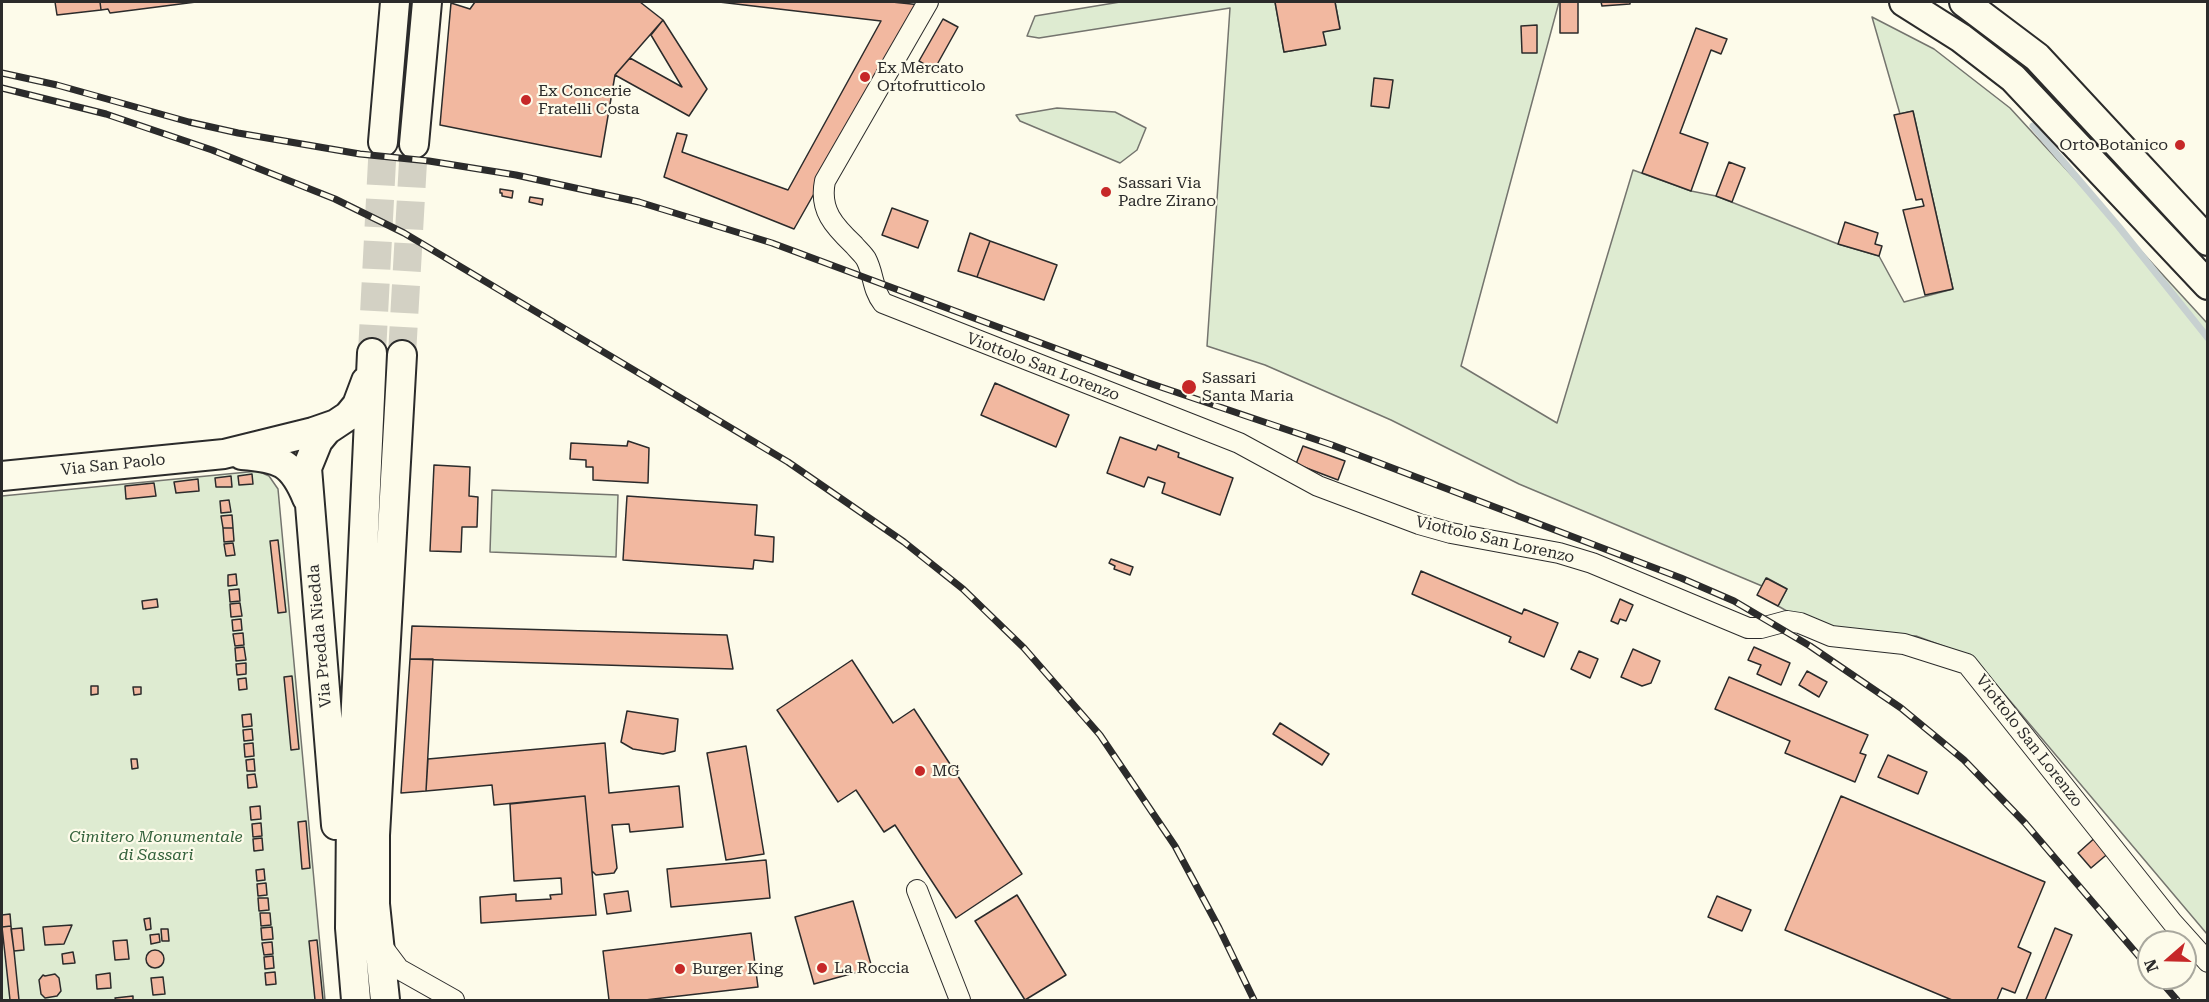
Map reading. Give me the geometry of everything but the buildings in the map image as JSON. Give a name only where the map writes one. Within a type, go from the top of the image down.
[{"type":"main road","points":[[383,142],[395,2]]},
{"type":"main road","points":[[414,144],[427,2]]},
{"type":"main road","points":[[1904,2],[1961,38],[2013,78],[2208,285]]},
{"type":"main road","points":[[1964,2],[2037,57],[2208,241]]},
{"type":"main road","points":[[385,1000],[375,904],[375,835],[402,355]]},
{"type":"main road","name":"Via Predda Niedda","points":[[350,928],[351,815],[372,359],[357,405],[348,416],[327,430],[313,450],[307,468],[335,820],[350,928],[356,1000]]},
{"type":"main road","points":[[335,424],[356,420],[369,422],[384,430],[395,456]]},
{"type":"main road","name":"Via San Paolo","points":[[2,476],[224,454],[313,432],[335,424]]},
{"type":"main road","name":"Via San Paolo","points":[[224,454],[278,459],[289,467],[298,479],[308,503]]},
{"type":"street","name":"Viottolo San Lorenzo","points":[[928,2],[825,181],[823,200],[825,210],[836,228],[863,255],[870,268],[877,295],[889,307],[1239,443],[1318,486],[1419,524],[1451,533],[1558,553],[1592,563],[1748,628],[1761,628],[1787,621],[1800,623],[1831,636],[1904,644],[1967,664],[2172,922],[2208,962]]},
{"type":"street","points":[[917,890],[960,1000]]},
{"type":"street","points":[[379,942],[399,969],[454,1000]]},
{"type":"green space","points":[[1120,2],[1275,2],[1284,52],[1325,45],[1323,32],[1340,28],[1335,2],[1559,2],[1461,366],[1557,423],[1633,170],[1691,191],[1716,196],[1838,244],[1879,256],[1904,302],[1953,289],[1913,111],[1900,114],[1872,17],[1934,49],[2010,108],[2207,323],[2207,934],[1973,657],[1916,636],[1831,636],[1778,606],[1787,589],[1767,578],[1762,586],[1519,484],[1391,420],[1265,365],[1207,346],[1230,8],[1039,38],[1027,36],[1035,16]]},
{"type":"green space","points":[[1057,108],[1115,112],[1146,128],[1137,150],[1120,163],[1020,121],[1016,115]]},
{"type":"green space","name":"Cimitero Monumentale di Sassari","points":[[258,471],[269,476],[278,489],[325,1000],[2,1000],[2,496]]},
{"type":"green space","points":[[492,490],[618,495],[616,557],[490,552]]},
{"type":"waterway","points":[[2033,126],[2119,227],[2208,338]]},
{"type":"tunnel","points":[[372,353],[383,142]]},
{"type":"tunnel","points":[[402,355],[414,144]]},
{"type":"railway","points":[[2,73],[57,85],[189,122],[238,133],[360,154],[429,161],[516,175],[639,202],[772,243],[1146,382],[1332,445],[1681,578],[1734,601],[1810,646],[1901,708],[1964,760],[2025,823],[2137,954]]},
{"type":"railway","points":[[2,88],[106,114],[212,150],[335,199],[404,233],[788,462],[904,542],[963,589],[1024,648],[1100,735],[1175,846],[1254,1000]]},
{"type":"railway","points":[[2168,990],[2177,1000]]},
{"type":"place","name":"Ex Mercato Ortofrutticolo","points":[[865,77]]},
{"type":"place","name":"Ex Concerie Fratelli Costa","points":[[526,100]]},
{"type":"place","name":"Orto Botanico","points":[[2180,145]]},
{"type":"place","name":"Sassari Via Padre Zirano","points":[[1106,192]]},
{"type":"place","name":"Sassari Santa Maria","points":[[1189,387]]},
{"type":"place","name":"MG","points":[[920,771]]},
{"type":"place","name":"La Roccia","points":[[822,968]]},
{"type":"place","name":"Burger King","points":[[680,969]]}]
